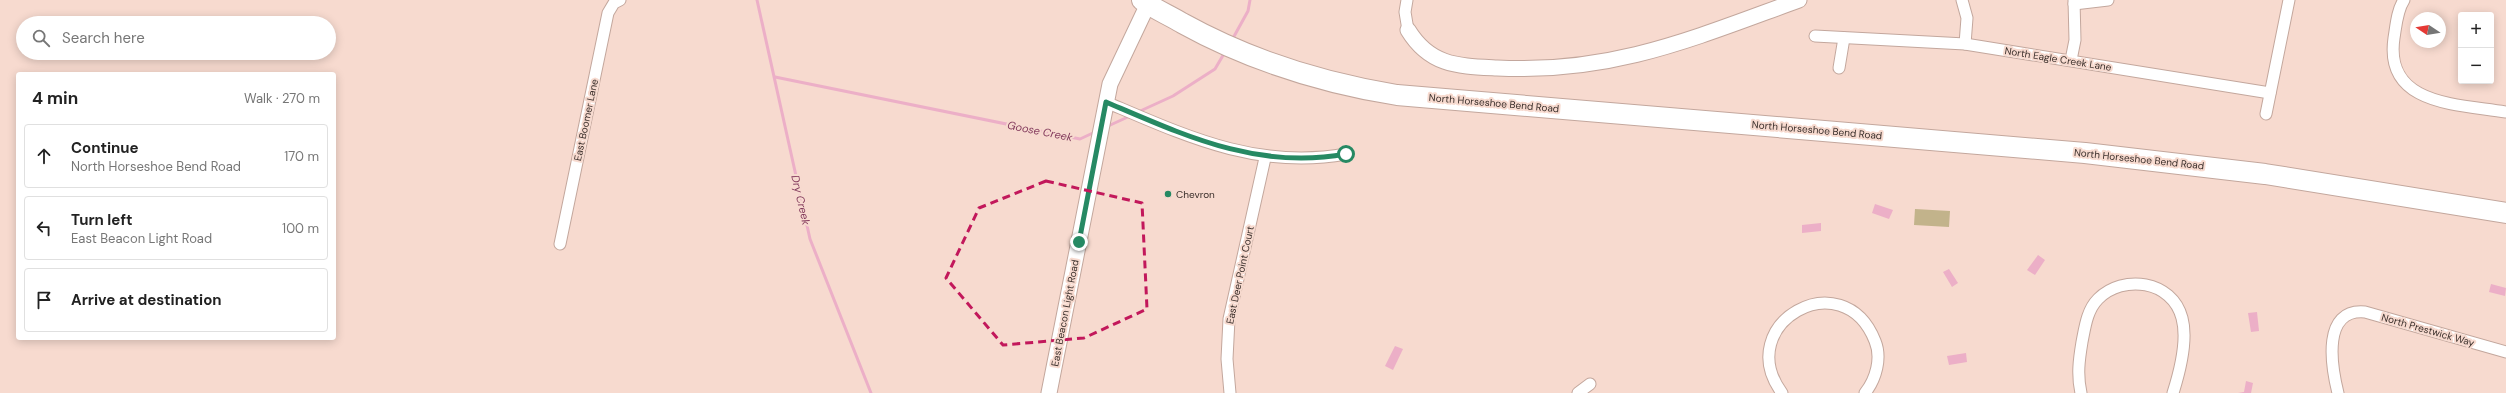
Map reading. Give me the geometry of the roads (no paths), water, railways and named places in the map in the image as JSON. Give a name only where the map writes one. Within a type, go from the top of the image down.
[{"type":"highway","name":"North Horseshoe Bend Road","points":[[1145,2],[1195,30],[1253,57],[1314,78],[1380,92],[1419,97],[2085,153],[2265,174],[2506,213]]},
{"type":"street","name":"East Boomer Lane","points":[[560,244],[608,13],[614,3],[620,0]]},
{"type":"street","points":[[1407,0],[1405,12],[1408,30],[1417,44],[1427,54],[1440,61],[1482,67],[1557,68],[1596,64],[1646,54],[1799,0]]},
{"type":"street","points":[[1962,0],[1967,18],[1965,44]]},
{"type":"street","points":[[2071,60],[2075,40],[2074,2],[2108,0]]},
{"type":"street","points":[[2266,114],[2290,0]]},
{"type":"street","points":[[2404,0],[2394,34],[2392,50],[2394,65],[2400,79],[2410,90],[2424,97],[2506,112]]},
{"type":"street","name":"East Beacon Light Road","points":[[1050,393],[1106,102],[1117,67],[1145,2]]},
{"type":"street","name":"North Eagle Creek Lane","points":[[1815,36],[1965,44],[2270,93]]},
{"type":"street","points":[[1839,68],[1844,38]]},
{"type":"street","points":[[1106,102],[1198,141],[1266,158],[1324,158],[1346,154]]},
{"type":"street","name":"East Deer Point Court","points":[[1230,393],[1227,359],[1229,319],[1266,158]]},
{"type":"street","points":[[2081,393],[2078,365],[2086,319],[2096,300],[2107,291],[2121,285],[2134,283],[2158,289],[2170,297],[2182,318],[2184,338],[2173,393]]},
{"type":"street","points":[[1782,393],[1773,378],[1769,363],[1770,347],[1775,332],[1785,318],[1799,309],[1814,303],[1831,303],[1846,308],[1860,317],[1871,330],[1877,345],[1877,367],[1874,378],[1866,393]]},
{"type":"street","name":"North Prestwick Way","points":[[2338,393],[2332,358],[2335,329],[2340,318],[2349,312],[2365,312],[2506,352]]},
{"type":"street","points":[[1578,393],[1590,384]]},
{"type":"waterway","name":"Dry Creek","points":[[757,0],[810,239],[871,393]]},
{"type":"waterway","name":"Goose Creek","points":[[1232,40],[1248,11],[1250,0]]},
{"type":"waterway","name":"Goose Creek","points":[[1138,112],[1173,96],[1215,69],[1225,52]]},
{"type":"waterway","name":"Goose Creek","points":[[775,77],[1080,139],[1095,132]]},
{"type":"waterway","name":"Goose Creek","points":[[1106,127],[1130,116]]},
{"type":"place","name":"Chevron","points":[[1168,194]]}]
